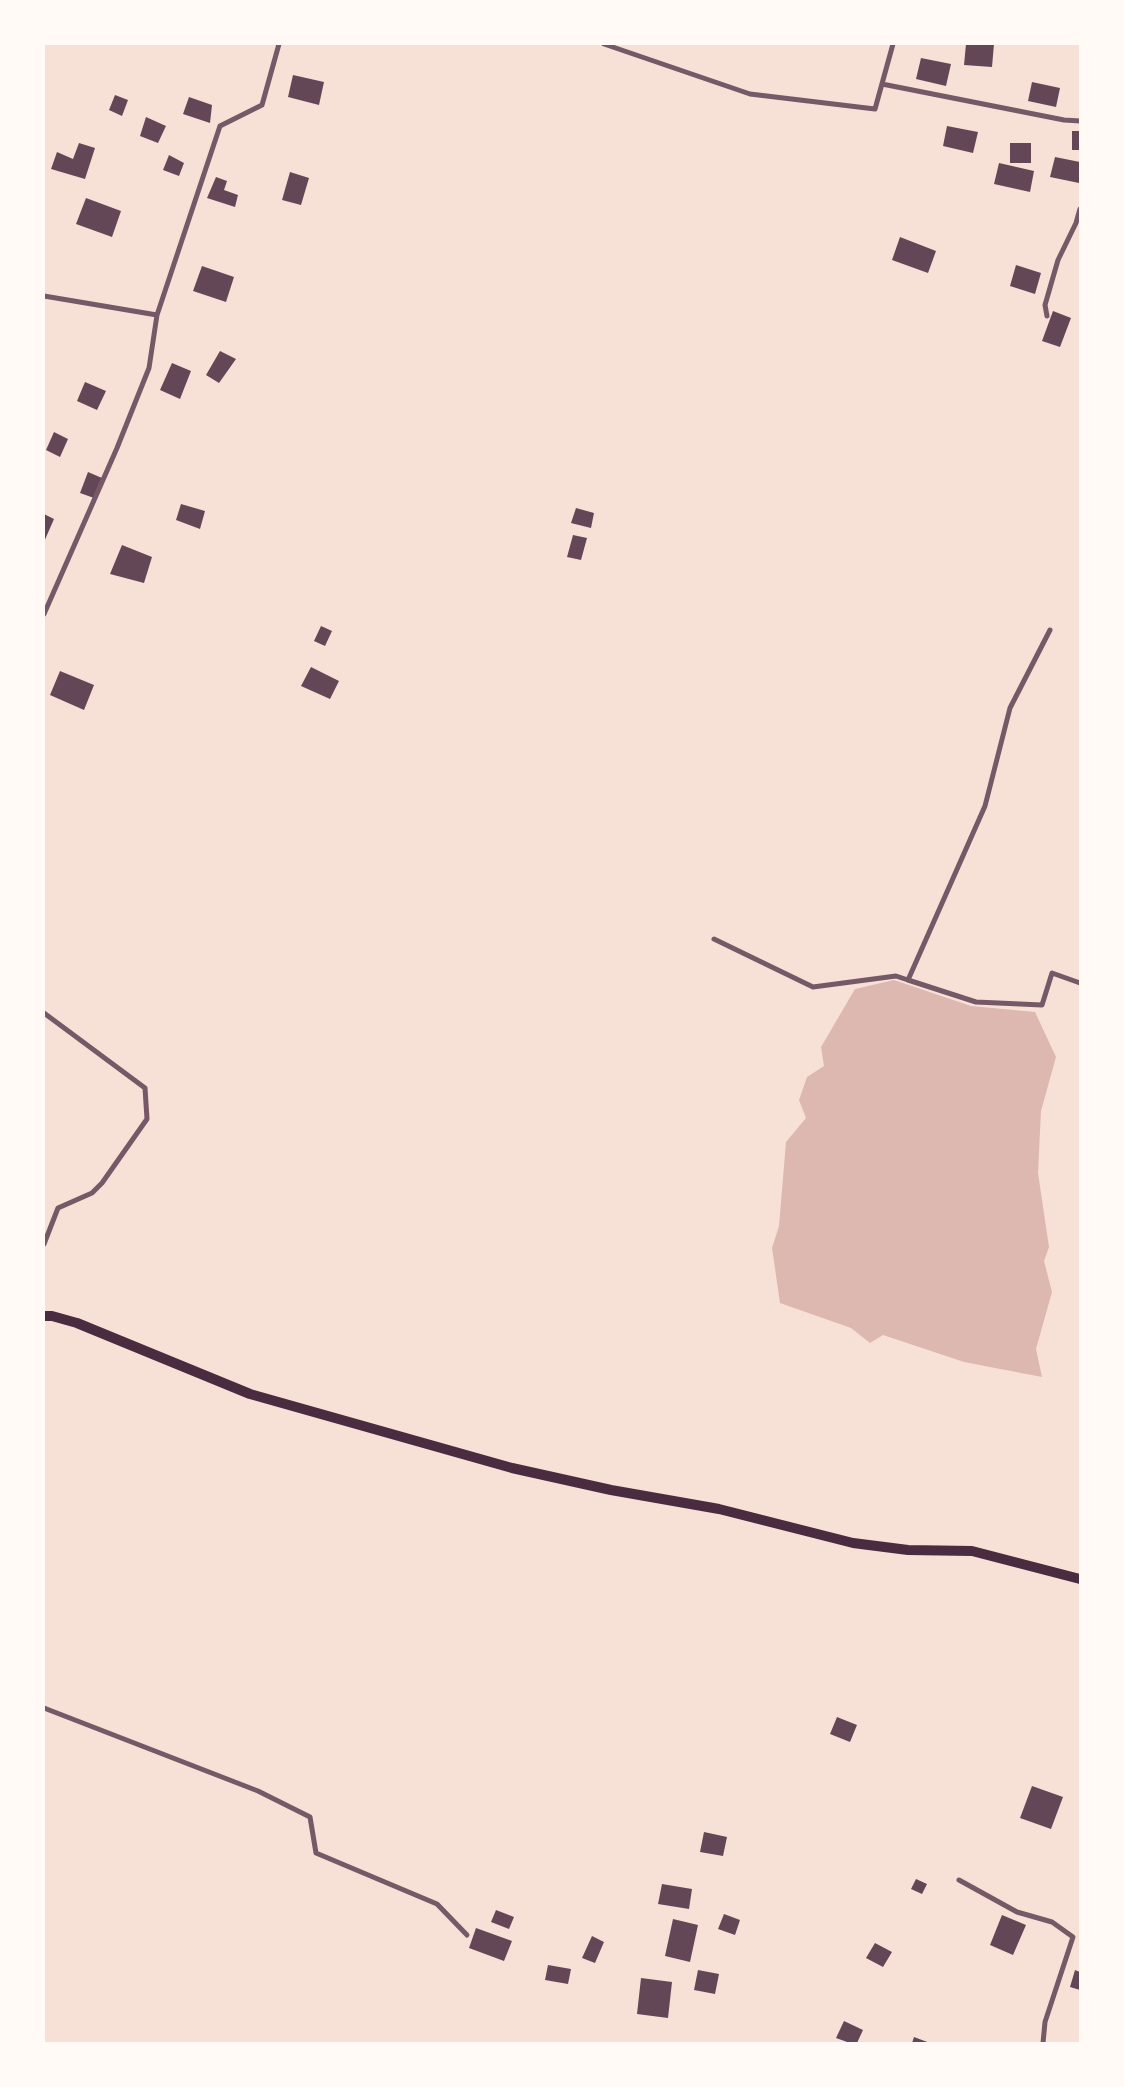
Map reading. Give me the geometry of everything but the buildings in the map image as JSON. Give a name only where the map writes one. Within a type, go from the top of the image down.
[{"type":"main road","points":[[44,1316],[52,1316],[77,1323],[250,1394],[512,1468],[611,1490],[719,1509],[853,1544],[908,1550],[972,1551],[1080,1579]]},
{"type":"street","points":[[44,614],[117,448],[149,368],[157,316],[220,126],[262,106],[279,44]]},
{"type":"street","points":[[604,44],[750,94],[875,109],[893,44]]},
{"type":"street","points":[[882,84],[1064,120],[1080,121]]},
{"type":"street","points":[[1047,316],[1044,305],[1058,260],[1078,224],[1080,209]]},
{"type":"street","points":[[44,296],[157,316]]},
{"type":"street","points":[[908,980],[985,806],[1010,708],[1050,630]]},
{"type":"street","points":[[714,939],[813,987],[896,976],[976,1002],[1042,1005],[1052,973],[1080,983]]},
{"type":"street","points":[[44,1013],[145,1088],[147,1119],[102,1183],[92,1193],[58,1208],[44,1244]]},
{"type":"street","points":[[44,1708],[258,1791],[310,1817],[316,1853],[437,1904],[467,1935]]},
{"type":"street","points":[[959,1880],[1017,1912],[1052,1922],[1073,1937],[1044,2022],[1043,2043]]},
{"type":"shaded area","points":[[894,980],[971,1006],[1035,1012],[1056,1057],[1041,1111],[1038,1173],[1049,1247],[1044,1261],[1052,1292],[1036,1349],[1042,1377],[964,1362],[883,1335],[870,1343],[851,1328],[780,1303],[772,1248],[779,1226],[786,1142],[806,1118],[799,1100],[807,1077],[824,1066],[821,1047],[855,989]]}]
